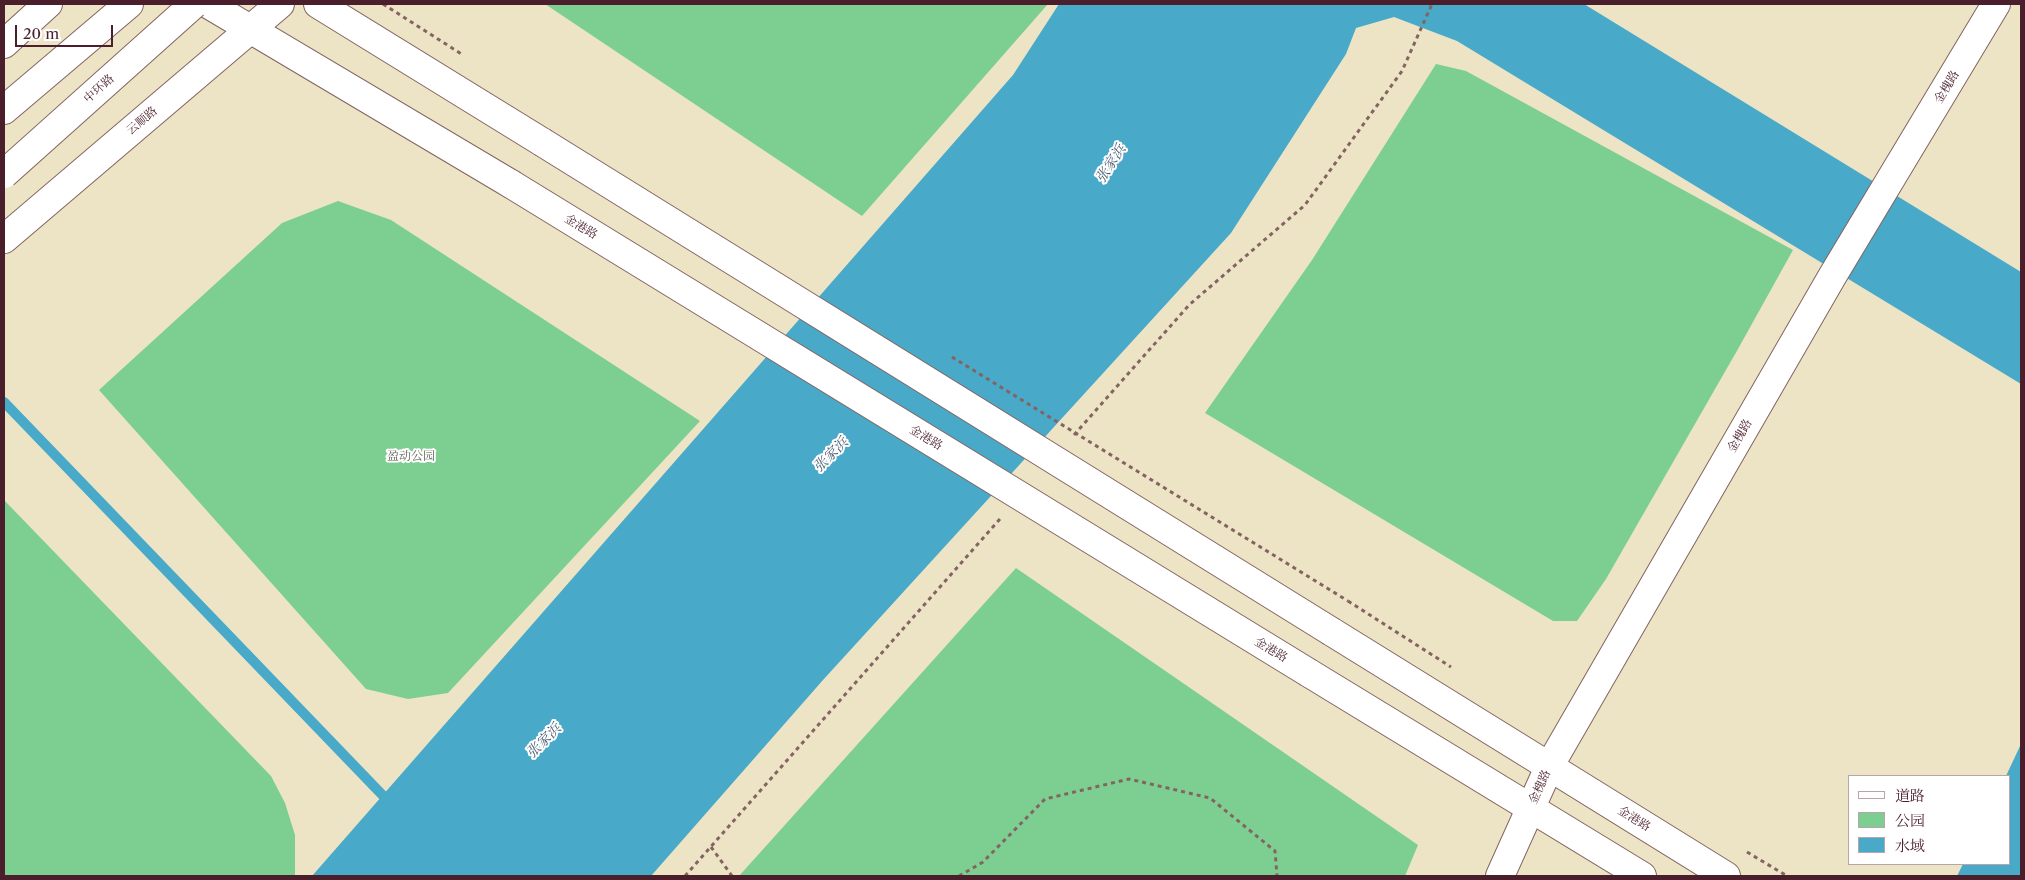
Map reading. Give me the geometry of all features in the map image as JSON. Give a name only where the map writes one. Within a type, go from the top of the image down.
[{"type":"main road","points":[[4,44],[48,4]]},
{"type":"main road","points":[[4,110],[129,4]]},
{"type":"main road","name":"中环路","points":[[4,174],[194,4]]},
{"type":"main road","name":"金港路","points":[[208,4],[511,184],[1642,876]]},
{"type":"main road","name":"云顺路","points":[[4,239],[280,4]]},
{"type":"main road","name":"金港路","points":[[318,4],[1726,876]]},
{"type":"main road","name":"金槐路","points":[[1500,876],[1550,766],[1833,274],[1996,4]]},
{"type":"path","points":[[1402,71],[1432,4]]},
{"type":"path","points":[[950,356],[1348,601]]},
{"type":"path","points":[[958,876],[983,862],[1045,799],[1128,780],[1210,798],[1275,851],[1277,876]]},
{"type":"path","points":[[711,847],[732,876]]},
{"type":"green space","points":[[545,4],[1048,4],[862,216]]},
{"type":"green space","points":[[1436,64],[1466,71],[1793,250],[1606,579],[1577,621],[1553,621],[1205,413],[1312,260]]},
{"type":"green space","name":"盈动公园","points":[[338,201],[391,220],[700,421],[448,693],[408,699],[366,689],[99,390],[282,223]]},
{"type":"green space","points":[[4,500],[271,776],[285,803],[295,835],[295,876],[4,876]]},
{"type":"green space","points":[[1016,568],[1418,845],[1405,876],[739,876]]},
{"type":"water","name":"张家浜","points":[[1059,4],[1584,4],[2021,272],[2021,384],[1457,41],[1394,17],[1356,28],[1346,54],[1231,233],[823,680],[651,876],[312,876],[1013,75]]},
{"type":"water","points":[[2021,744],[2021,876],[1957,876],[1962,865],[2010,865],[2010,775],[2006,775]]},
{"type":"waterway","points":[[4,402],[392,805]]}]
